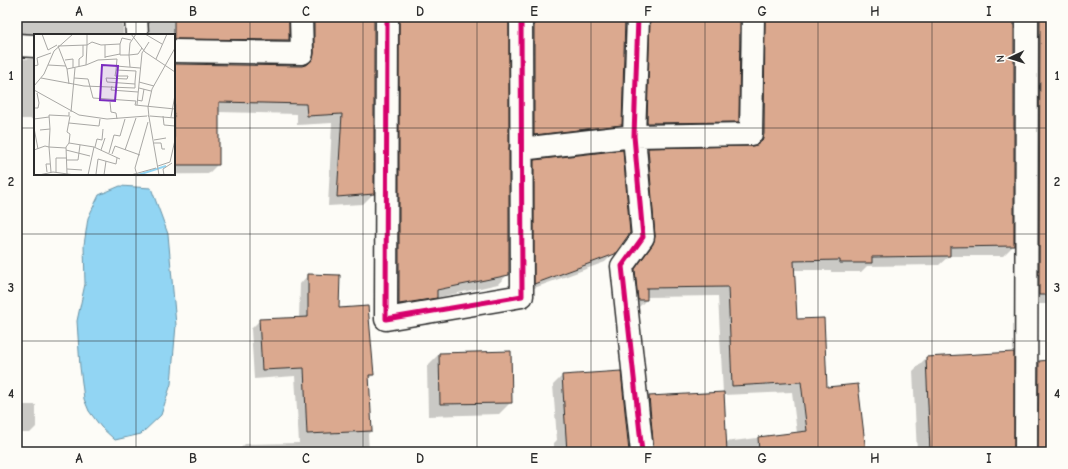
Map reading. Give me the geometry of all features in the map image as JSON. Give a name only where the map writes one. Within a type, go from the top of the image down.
[{"type":"street","points":[[136,17],[137,34]]},
{"type":"street","points":[[175,51],[302,53],[301,17]]},
{"type":"street","points":[[387,17],[386,319],[522,296],[521,17]]},
{"type":"street","points":[[638,17],[634,136],[643,237],[622,266],[642,452]]},
{"type":"street","points":[[521,149],[634,136],[751,134],[753,17]]},
{"type":"street","points":[[1026,452],[1027,17]]},
{"type":"street","points":[[17,46],[34,46]]},
{"type":"water","points":[[120,186],[151,188],[168,234],[176,325],[171,384],[161,415],[141,434],[115,440],[101,427],[89,411],[84,399],[77,321],[85,284],[84,245],[88,218],[99,195]]},
{"type":"building","points":[[174,17],[289,18],[289,40],[175,39]]},
{"type":"building","points":[[314,17],[374,17],[374,194],[337,197],[342,114],[307,116],[306,104],[219,102],[219,165],[175,165],[175,64],[302,66],[308,64],[313,59]]},
{"type":"building","points":[[399,17],[509,17],[509,275],[437,290],[437,298],[399,304]]},
{"type":"building","points":[[534,17],[625,17],[622,125],[534,135]]},
{"type":"building","points":[[650,17],[740,17],[739,122],[647,123]]},
{"type":"building","points":[[765,17],[1014,17],[1014,246],[950,247],[950,256],[872,257],[872,263],[840,263],[840,260],[794,261],[797,319],[824,318],[827,387],[858,384],[866,452],[759,452],[758,437],[807,431],[801,382],[732,386],[728,287],[647,288],[647,300],[638,300],[635,269],[653,244],[655,236],[648,148],[751,146],[757,145],[762,141],[764,134]]},
{"type":"building","points":[[1040,17],[1051,17],[1051,295],[1039,295]]},
{"type":"building","points":[[623,150],[630,233],[615,254],[534,284],[534,160]]},
{"type":"building","points":[[308,274],[340,275],[339,308],[368,306],[374,375],[369,375],[372,431],[307,434],[304,368],[262,370],[259,319],[308,317]]},
{"type":"building","points":[[511,351],[512,403],[440,404],[439,353]]},
{"type":"building","points":[[1014,352],[1014,452],[930,452],[926,357]]},
{"type":"building","points":[[1051,360],[1051,452],[1038,452],[1039,361]]},
{"type":"building","points":[[621,371],[629,452],[567,452],[562,375]]},
{"type":"building","points":[[724,392],[727,452],[654,452],[649,396]]},
{"type":"cycle path","points":[[387,17],[386,319],[522,296],[521,17]]},
{"type":"cycle path","points":[[638,17],[634,136],[643,237],[622,266],[642,452]]}]
